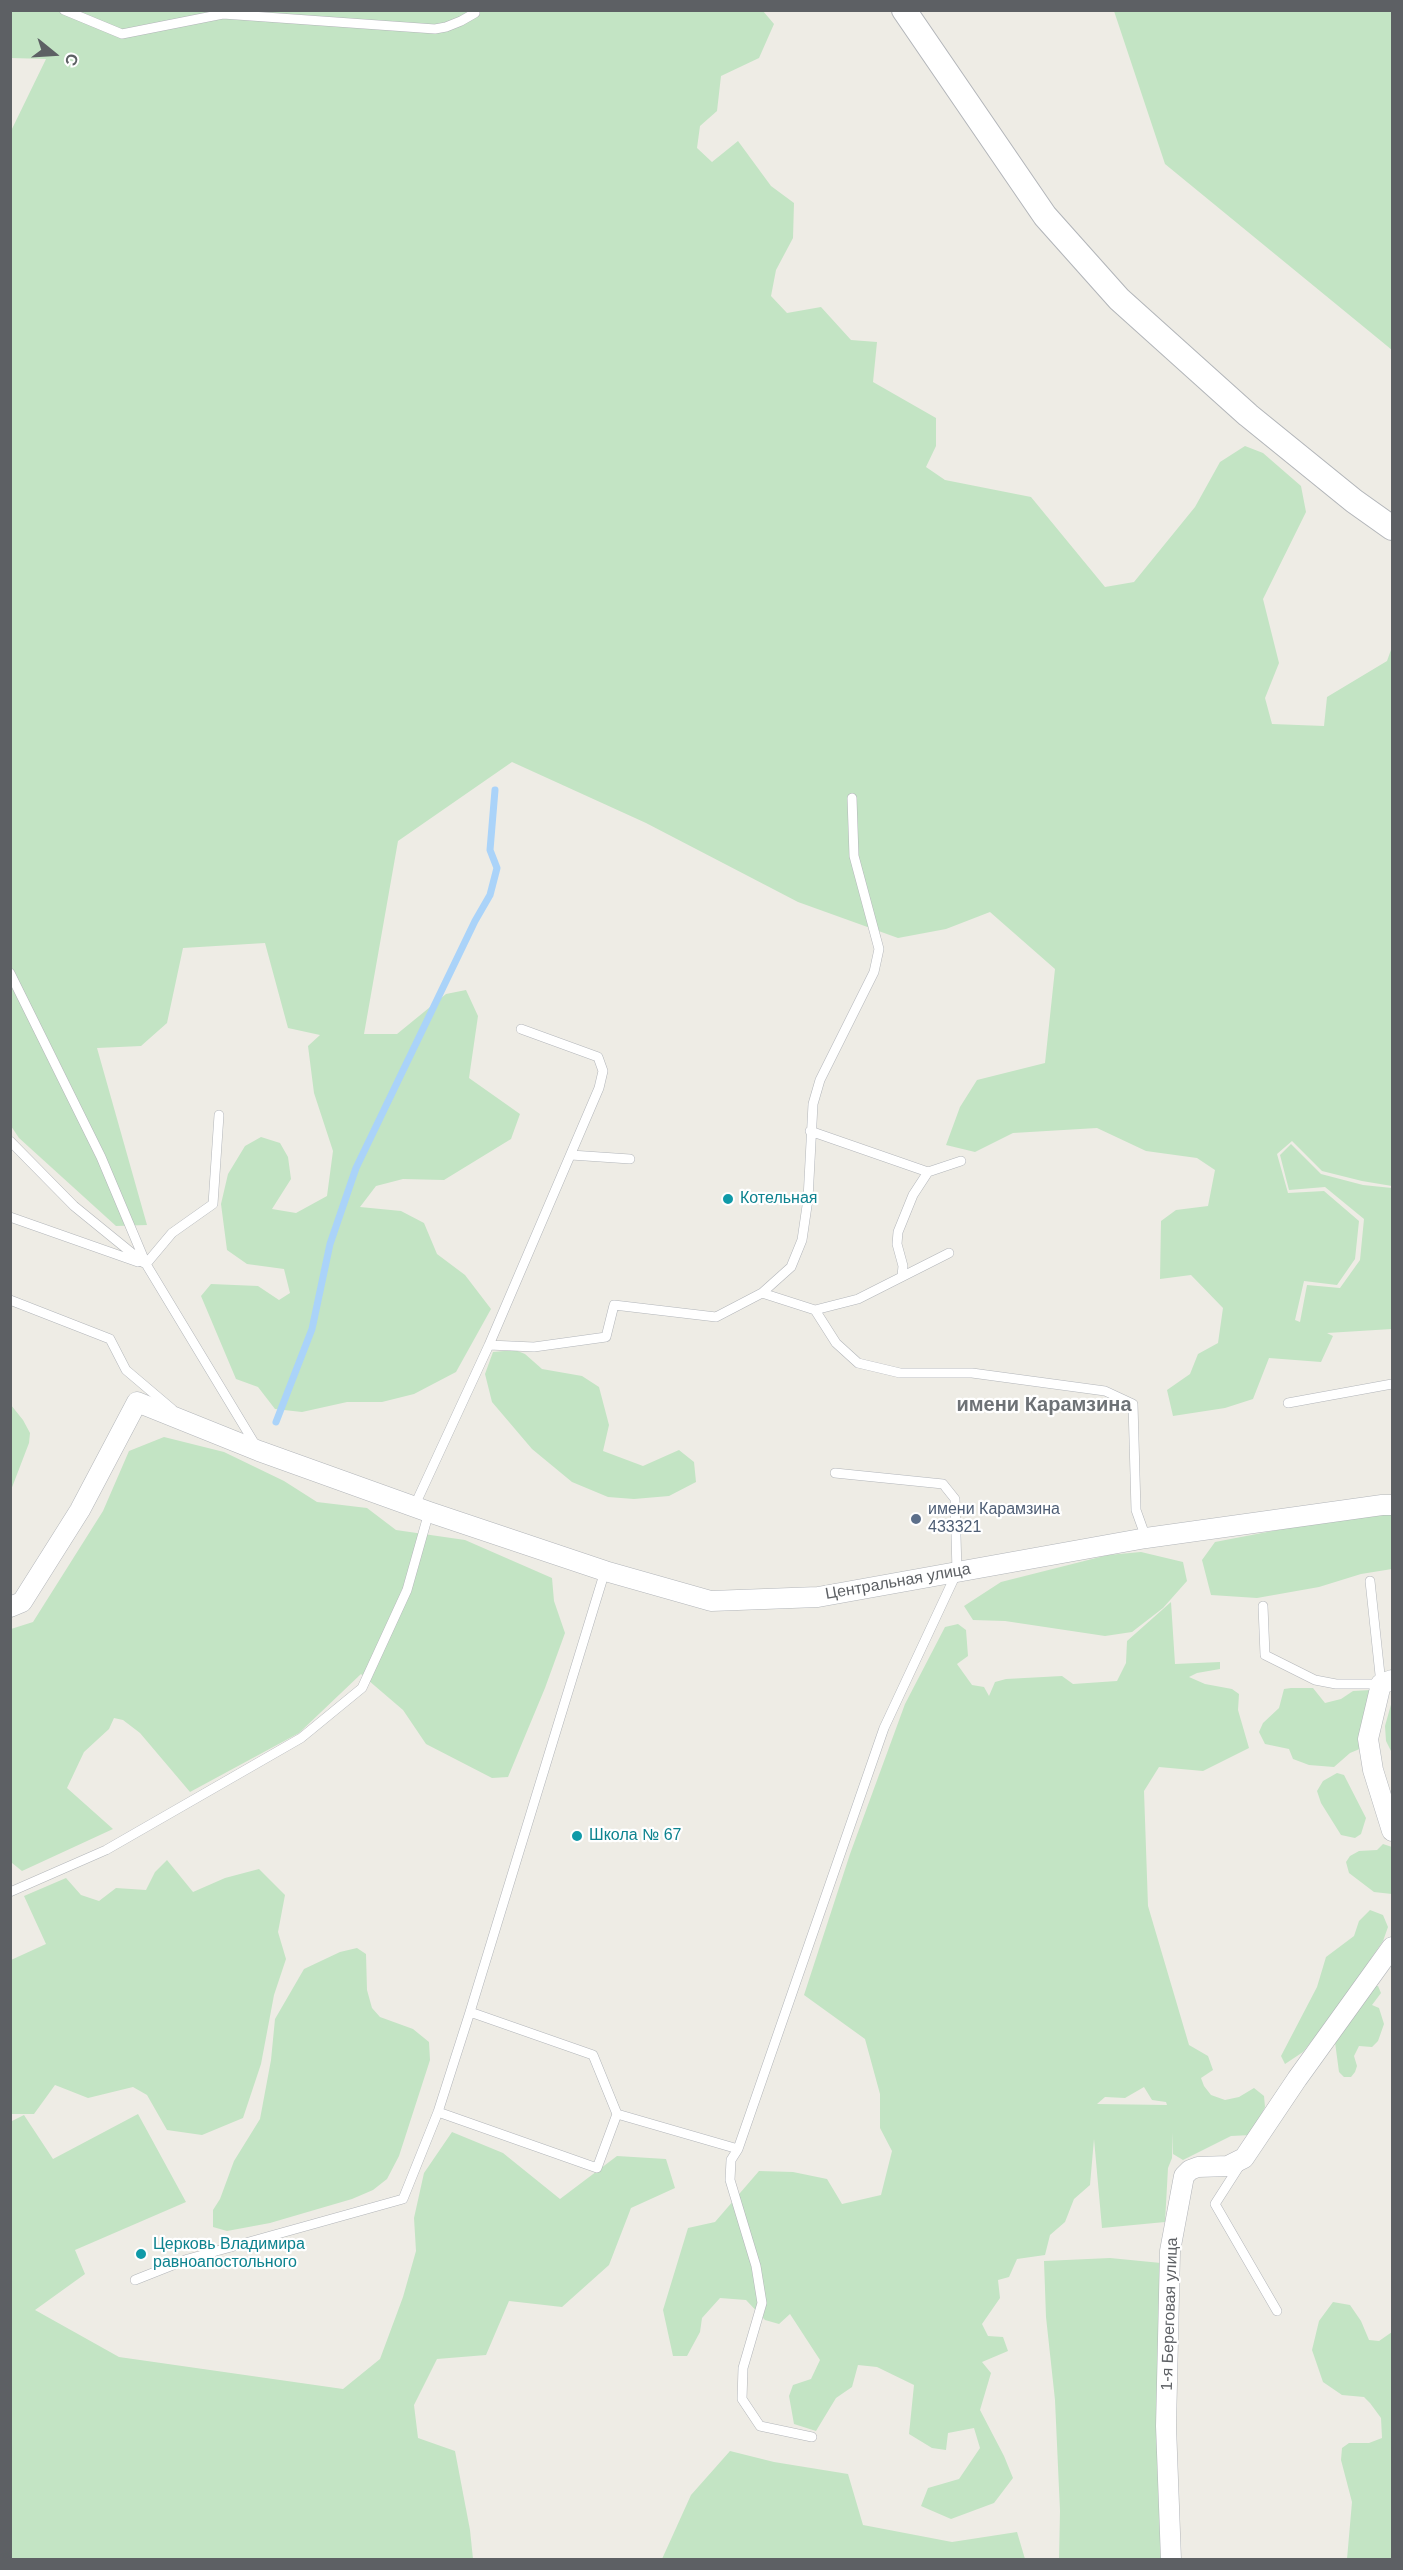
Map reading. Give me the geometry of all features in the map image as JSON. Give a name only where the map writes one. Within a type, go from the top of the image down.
[{"type":"street","points":[[904,10],[1045,216],[1119,299],[1248,415],[1354,501],[1392,528]]},
{"type":"street","name":"Центральная улица","points":[[10,1607],[22,1602],[80,1510],[138,1402],[259,1451],[421,1509],[605,1571],[711,1601],[818,1597],[1146,1538],[1382,1505],[1392,1506]]},
{"type":"street","points":[[1387,1682],[1368,1738],[1373,1770],[1392,1831]]},
{"type":"street","points":[[1244,2158],[1297,2079],[1392,1947]]},
{"type":"street","name":"1-я Береговая улица","points":[[1171,2559],[1166,2426],[1170,2252],[1184,2176],[1190,2170],[1198,2167],[1228,2166],[1244,2158]]},
{"type":"lane","points":[[64,10],[122,34],[223,14],[435,28],[446,27],[461,21],[475,13],[474,10]]},
{"type":"lane","points":[[489,1345],[534,1347],[606,1337],[614,1305],[716,1317],[762,1293],[790,1267],[802,1240],[808,1199],[813,1104],[820,1080],[874,972],[879,949],[854,856],[852,798]]},
{"type":"lane","points":[[10,973],[101,1157],[146,1264],[259,1451]]},
{"type":"lane","points":[[10,1892],[106,1850],[301,1738],[362,1688],[407,1590],[421,1509],[599,1088],[603,1071],[598,1057],[520,1029]]},
{"type":"lane","points":[[146,1264],[172,1233],[213,1204],[219,1116]]},
{"type":"lane","points":[[810,1131],[928,1172],[961,1161]]},
{"type":"lane","points":[[10,1142],[74,1206],[146,1264]]},
{"type":"lane","points":[[571,1155],[630,1160]]},
{"type":"lane","points":[[902,1276],[903,1266],[897,1244],[898,1232],[913,1195],[928,1172]]},
{"type":"lane","points":[[10,1217],[146,1264]]},
{"type":"lane","points":[[762,1293],[815,1310],[858,1299],[949,1253]]},
{"type":"lane","points":[[10,1300],[110,1340],[126,1370],[182,1419]]},
{"type":"lane","points":[[815,1310],[836,1343],[858,1363],[900,1372],[972,1373],[1105,1391],[1133,1404],[1136,1510],[1146,1538]]},
{"type":"lane","points":[[1288,1403],[1392,1384]]},
{"type":"lane","points":[[812,2437],[760,2426],[742,2399],[743,2368],[762,2303],[756,2266],[730,2180],[731,2160],[738,2149],[884,1728],[957,1572],[955,1499],[943,1484],[834,1473]]},
{"type":"lane","points":[[135,2280],[188,2259],[403,2199],[438,2112],[605,1571]]},
{"type":"lane","points":[[1263,1606],[1265,1655],[1316,1680],[1336,1684],[1387,1682],[1370,1581]]},
{"type":"lane","points":[[438,2112],[597,2168],[617,2114],[593,2055],[470,2012]]},
{"type":"lane","points":[[617,2114],[738,2149]]},
{"type":"lane","points":[[1244,2158],[1215,2204],[1277,2311]]},
{"type":"green space","points":[[10,11],[763,11],[774,24],[759,58],[721,76],[717,111],[700,126],[697,148],[712,162],[738,141],[771,186],[794,203],[793,238],[776,270],[771,296],[787,313],[821,307],[851,340],[877,342],[873,382],[936,418],[936,446],[926,467],[945,480],[1031,497],[1105,587],[1134,582],[1195,507],[1220,462],[1245,446],[1263,453],[1301,486],[1306,512],[1263,599],[1279,663],[1265,698],[1272,724],[1324,726],[1327,697],[1387,661],[1392,647],[1392,1186],[1322,1171],[1292,1141],[1277,1154],[1288,1193],[1324,1191],[1359,1221],[1355,1259],[1337,1285],[1304,1281],[1295,1320],[1300,1322],[1307,1285],[1340,1288],[1360,1260],[1364,1219],[1325,1187],[1289,1190],[1280,1155],[1291,1144],[1321,1174],[1363,1185],[1392,1188],[1392,1329],[1327,1333],[1333,1336],[1321,1362],[1269,1358],[1253,1399],[1225,1408],[1173,1416],[1167,1390],[1190,1374],[1198,1354],[1218,1343],[1223,1308],[1191,1275],[1160,1279],[1161,1221],[1176,1210],[1208,1206],[1215,1170],[1197,1158],[1146,1151],[1097,1128],[1013,1133],[975,1152],[946,1145],[960,1107],[977,1080],[1045,1063],[1055,969],[990,912],[946,929],[898,938],[798,902],[646,823],[512,762],[398,841],[364,1034],[397,1034],[446,994],[466,990],[478,1016],[469,1078],[520,1114],[511,1139],[444,1180],[403,1179],[376,1186],[360,1207],[401,1211],[424,1223],[437,1254],[465,1275],[491,1309],[456,1372],[414,1394],[382,1402],[347,1402],[302,1412],[275,1409],[258,1387],[236,1379],[201,1296],[211,1284],[258,1286],[279,1300],[290,1293],[284,1269],[247,1264],[227,1250],[221,1204],[228,1174],[245,1146],[261,1137],[280,1143],[288,1157],[291,1179],[272,1209],[296,1213],[327,1196],[333,1151],[314,1093],[308,1046],[320,1035],[288,1028],[265,943],[183,948],[167,1023],[141,1046],[97,1048],[147,1225],[116,1226],[19,1138],[11,1126],[10,133],[46,59],[11,58]]},
{"type":"green space","points":[[1114,11],[1392,11],[1392,350],[1165,164]]},
{"type":"green space","points":[[515,1350],[525,1354],[542,1369],[582,1376],[599,1387],[609,1425],[603,1451],[643,1466],[679,1450],[694,1462],[696,1482],[669,1496],[634,1499],[608,1497],[572,1482],[532,1449],[492,1402],[485,1374],[493,1352]]},
{"type":"green space","points":[[11,1405],[30,1433],[29,1443],[11,1490]]},
{"type":"green space","points":[[164,1437],[224,1452],[284,1481],[317,1502],[367,1508],[396,1530],[465,1540],[552,1578],[554,1601],[565,1633],[508,1777],[492,1778],[426,1744],[403,1710],[361,1674],[299,1733],[190,1792],[140,1733],[123,1720],[114,1718],[109,1729],[84,1752],[67,1788],[113,1829],[22,1871],[12,1863],[11,1629],[33,1622],[103,1511],[129,1451]]},
{"type":"green space","points":[[1382,1510],[1392,1512],[1392,1569],[1361,1574],[1319,1587],[1257,1598],[1211,1595],[1202,1560],[1215,1542]]},
{"type":"green space","points":[[1141,1552],[1183,1562],[1187,1581],[1163,1608],[1132,1632],[1105,1636],[1005,1621],[973,1620],[964,1606],[1001,1582],[1108,1555]]},
{"type":"green space","points":[[1171,1602],[1175,1664],[1220,1662],[1220,1669],[1197,1673],[1189,1677],[1205,1684],[1232,1689],[1239,1694],[1238,1710],[1249,1748],[1203,1771],[1159,1767],[1144,1791],[1148,1906],[1189,2045],[1208,2056],[1213,2070],[1201,2078],[1204,2086],[1211,2095],[1225,2100],[1239,2097],[1254,2088],[1264,2096],[1265,2107],[1251,2135],[1231,2136],[1183,2160],[1173,2154],[1173,2132],[1165,2222],[1102,2228],[1094,2139],[1090,2185],[1074,2199],[1065,2222],[1050,2235],[1045,2255],[1017,2259],[1009,2277],[998,2280],[1000,2298],[982,2324],[988,2336],[1003,2337],[1008,2351],[982,2362],[991,2373],[980,2410],[1013,2478],[994,2503],[951,2519],[921,2506],[928,2488],[959,2479],[980,2448],[974,2428],[948,2433],[946,2450],[932,2448],[909,2434],[914,2385],[877,2367],[858,2365],[852,2387],[836,2398],[816,2431],[794,2424],[789,2396],[793,2385],[811,2379],[820,2360],[790,2314],[779,2324],[765,2320],[746,2300],[720,2298],[702,2318],[700,2332],[687,2356],[673,2356],[663,2310],[688,2228],[715,2222],[759,2171],[793,2172],[827,2179],[842,2204],[881,2195],[892,2151],[880,2128],[880,2094],[865,2039],[804,1995],[850,1854],[905,1704],[945,1627],[958,1624],[966,1630],[968,1656],[957,1664],[972,1685],[984,1687],[989,1696],[995,1682],[1006,1679],[1062,1676],[1073,1684],[1117,1681],[1126,1663],[1127,1641]],"holes":[[[1144,2087],[1152,2100],[1166,2102],[1167,2105],[1097,2104],[1105,2097],[1125,2098]]]},
{"type":"green space","points":[[1313,1688],[1325,1703],[1341,1699],[1353,1691],[1371,1690],[1362,1748],[1350,1753],[1334,1767],[1309,1765],[1293,1759],[1289,1749],[1265,1744],[1259,1732],[1263,1723],[1279,1708],[1284,1689]]},
{"type":"green space","points":[[1392,1701],[1392,1753],[1386,1741],[1385,1726]]},
{"type":"green space","points":[[1337,1773],[1344,1775],[1366,1818],[1361,1834],[1355,1838],[1341,1835],[1321,1803],[1317,1791],[1323,1781]]},
{"type":"green space","points":[[1383,1844],[1392,1847],[1392,1894],[1374,1892],[1349,1873],[1346,1862],[1350,1856],[1359,1851],[1377,1850]]},
{"type":"green space","points":[[167,1860],[193,1892],[225,1878],[259,1869],[285,1895],[278,1932],[286,1959],[274,1995],[261,2064],[243,2118],[202,2135],[167,2130],[147,2095],[133,2087],[88,2098],[55,2085],[34,2114],[11,2114],[11,1960],[46,1944],[24,1896],[66,1878],[81,1895],[99,1901],[116,1888],[146,1890],[155,1872]]},
{"type":"green space","points":[[1370,1910],[1383,1915],[1388,1927],[1383,1941],[1333,2014],[1303,2052],[1285,2064],[1281,2056],[1317,1987],[1326,1957],[1354,1936],[1359,1921]]},
{"type":"green space","points":[[357,1948],[366,1954],[367,1990],[372,2008],[380,2017],[413,2029],[429,2042],[430,2060],[399,2156],[387,2179],[373,2190],[352,2199],[270,2223],[227,2231],[213,2227],[213,2210],[220,2199],[234,2161],[260,2119],[271,2060],[275,2019],[304,1969],[340,1952]]},
{"type":"green space","points":[[1372,1986],[1378,1986],[1381,1993],[1372,2005],[1379,2008],[1384,2024],[1378,2041],[1372,2047],[1359,2046],[1354,2056],[1357,2066],[1355,2072],[1351,2077],[1344,2077],[1339,2072],[1335,2042]]},
{"type":"green space","points":[[138,2114],[186,2202],[75,2250],[85,2274],[35,2310],[119,2357],[343,2389],[380,2359],[403,2297],[416,2251],[414,2218],[424,2173],[452,2132],[503,2153],[560,2199],[617,2156],[666,2159],[675,2188],[631,2208],[609,2265],[562,2307],[509,2301],[486,2355],[437,2359],[414,2405],[418,2438],[455,2451],[470,2530],[473,2559],[11,2559],[10,2122],[24,2115],[53,2159]]},
{"type":"green space","points":[[1110,2258],[1161,2263],[1166,2559],[1059,2559],[1060,2511],[1055,2400],[1046,2317],[1044,2261]]},
{"type":"green space","points":[[1333,2302],[1350,2305],[1361,2321],[1369,2340],[1379,2341],[1392,2332],[1392,2559],[1347,2559],[1352,2502],[1341,2460],[1342,2448],[1349,2443],[1369,2443],[1382,2438],[1381,2418],[1364,2397],[1342,2395],[1323,2382],[1312,2350],[1319,2321]]},
{"type":"green space","points":[[730,2451],[774,2462],[848,2474],[863,2525],[952,2542],[1017,2532],[1025,2559],[662,2559],[691,2495]]},
{"type":"waterway","points":[[276,1422],[312,1329],[330,1244],[356,1168],[475,921],[490,895],[497,868],[490,850],[495,790]]},
{"type":"place","name":"Котельная","points":[[728,1199]]},
{"type":"place","name":"имени Карамзина 433321","points":[[916,1519]]},
{"type":"place","name":"Школа № 67","points":[[577,1836]]},
{"type":"place","name":"Церковь Владимира равноапостольного","points":[[141,2254]]},
{"type":"district","name":"имени Карамзина","points":[[1044,1405]]}]
